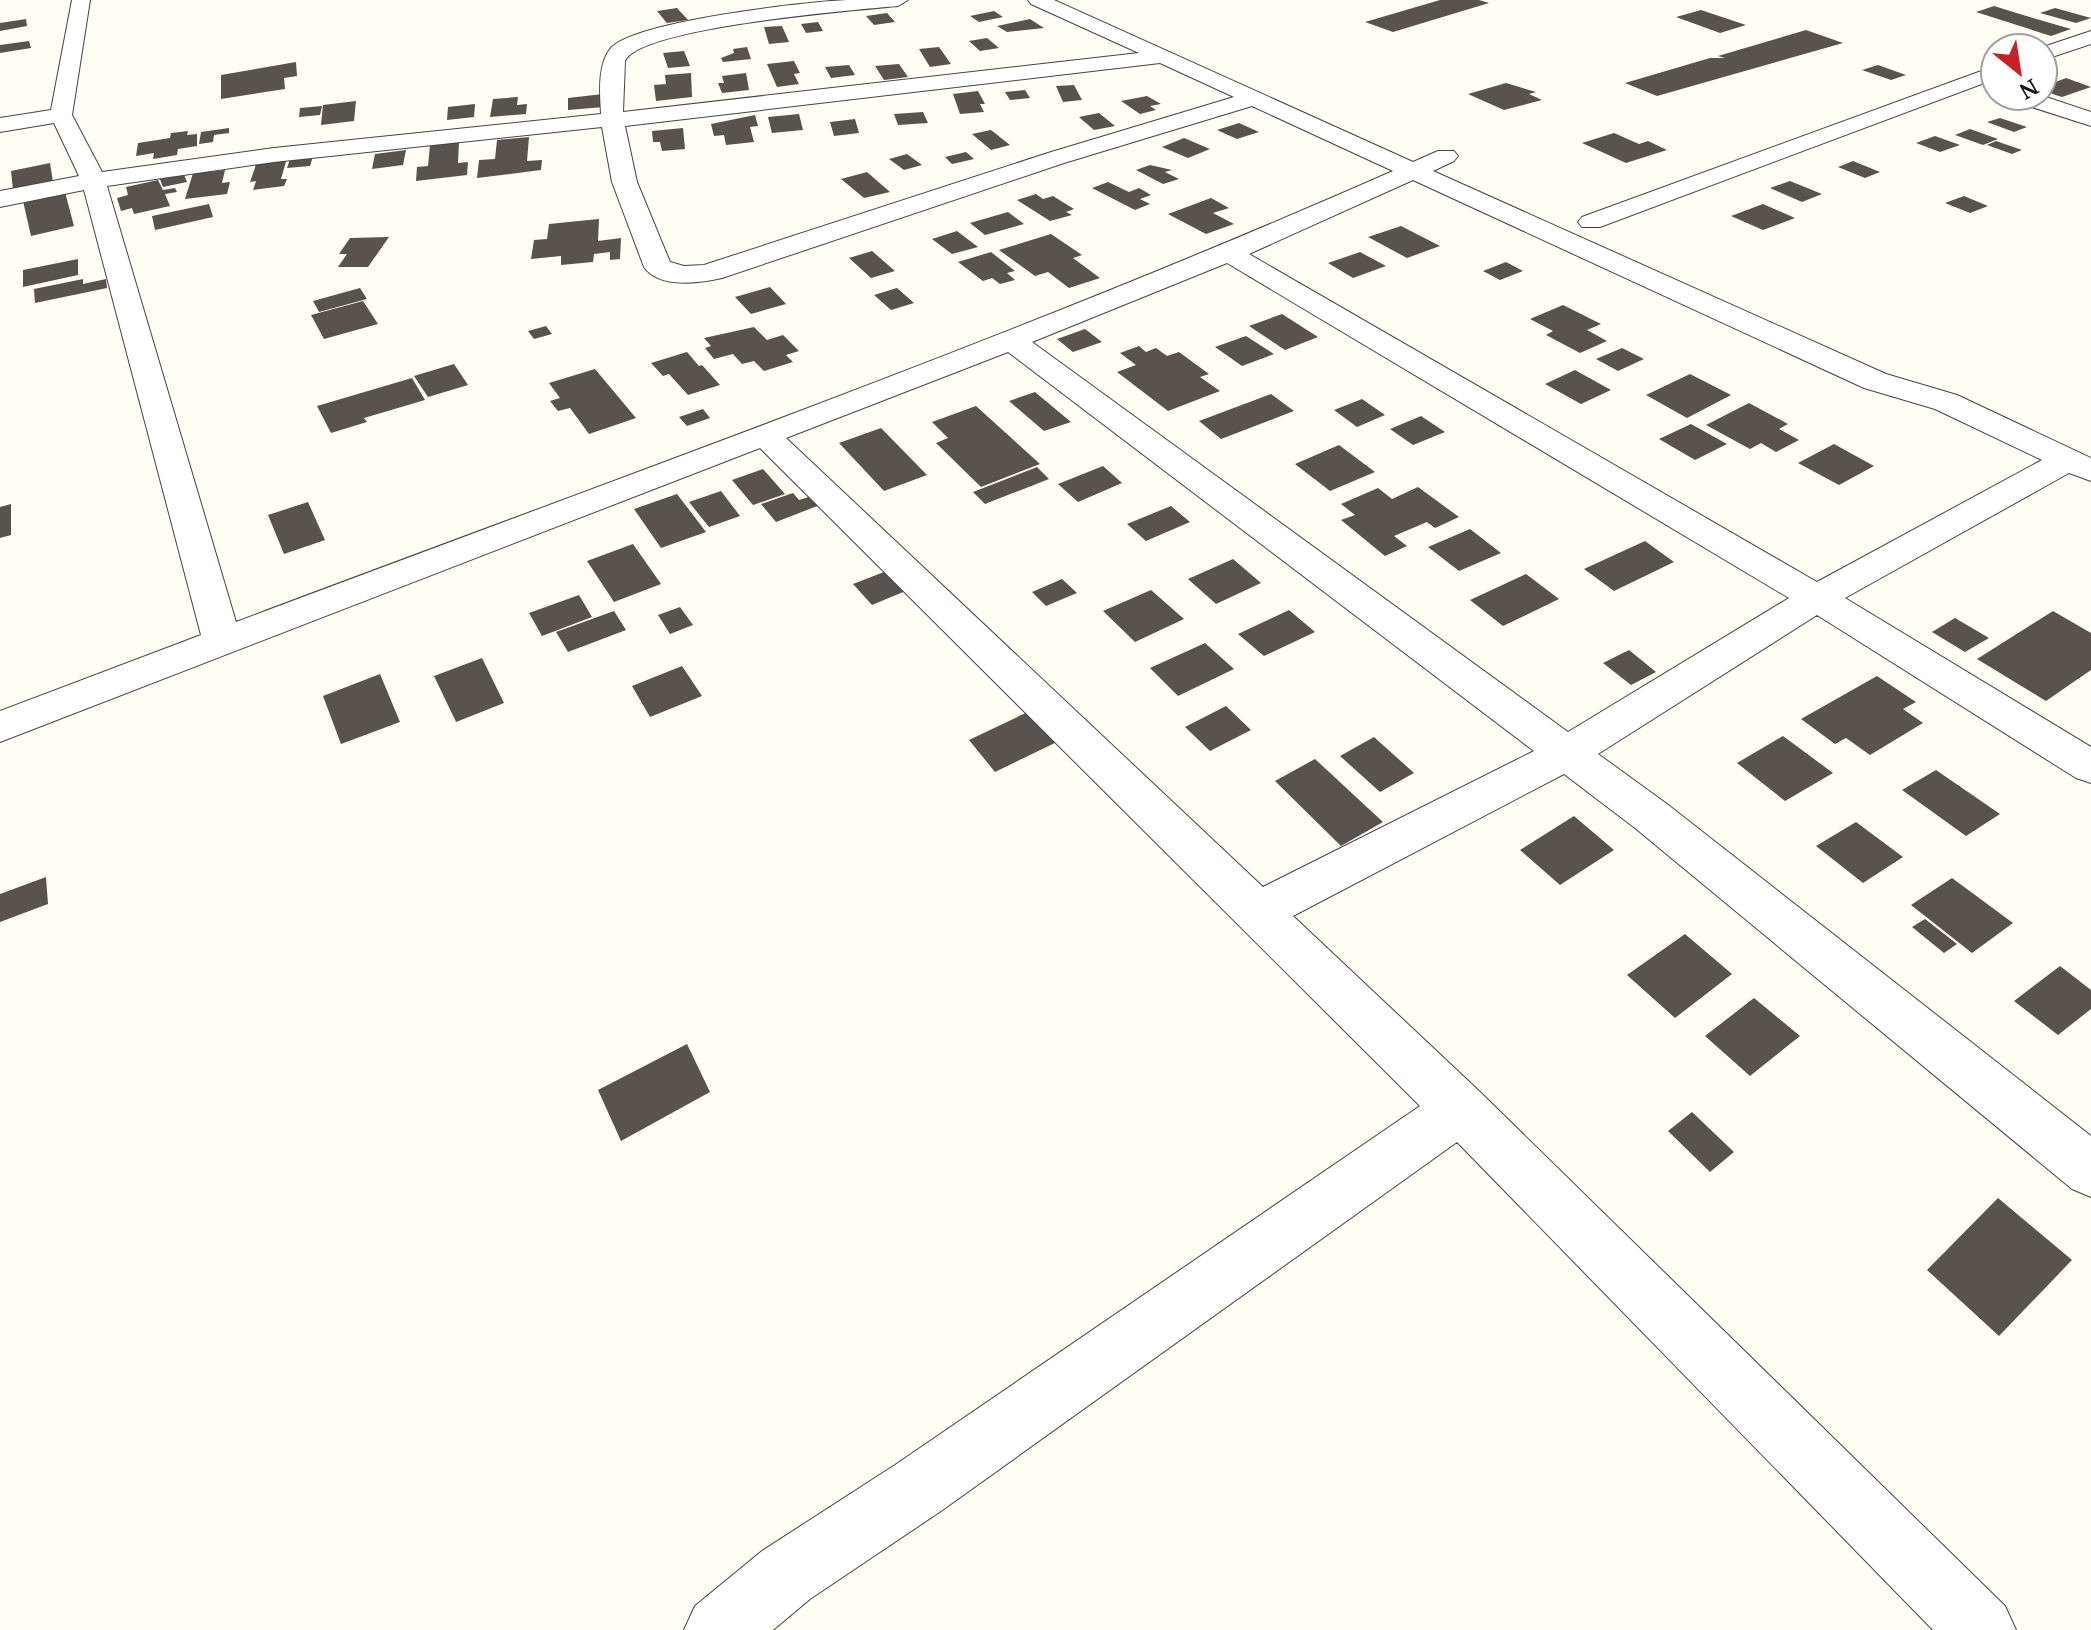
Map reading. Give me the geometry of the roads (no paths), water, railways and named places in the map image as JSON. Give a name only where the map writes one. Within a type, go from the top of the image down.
[{"type":"street","points":[[81,0],[61,115],[93,179],[222,641]]},
{"type":"street","points":[[898,0],[695,27],[631,41],[620,50],[613,65],[614,119],[622,171],[658,267],[688,276],[776,253],[1056,158],[1255,98]]},
{"type":"street","points":[[1038,0],[1255,98],[1412,156],[1458,162]]},
{"type":"street","points":[[1094,0],[1164,31]]},
{"type":"street","points":[[2059,48],[2091,37]]},
{"type":"street","points":[[0,199],[93,179],[382,143],[1161,57]]},
{"type":"street","points":[[1591,222],[1979,83]]},
{"type":"street","points":[[2059,108],[2091,119]]},
{"type":"street","points":[[0,125],[61,115]]},
{"type":"street","points":[[1412,156],[1484,203],[1875,381],[1946,402],[2080,465]]},
{"type":"street","points":[[0,727],[1011,340],[1229,253],[1412,156]]},
{"type":"street","points":[[1484,203],[1519,189]]},
{"type":"street","points":[[1562,209],[1619,236]]},
{"type":"street","points":[[1229,253],[1817,598],[2091,767]]},
{"type":"street","points":[[1745,295],[1899,369],[1946,402]]},
{"type":"street","points":[[1011,340],[1651,816],[2091,1170]]},
{"type":"street","points":[[764,434],[1460,1109],[1981,1630]]},
{"type":"street","points":[[1258,912],[1565,754],[1817,598],[2080,465]]},
{"type":"street","points":[[719,1630],[786,1575],[918,1488],[1460,1109]]}]
